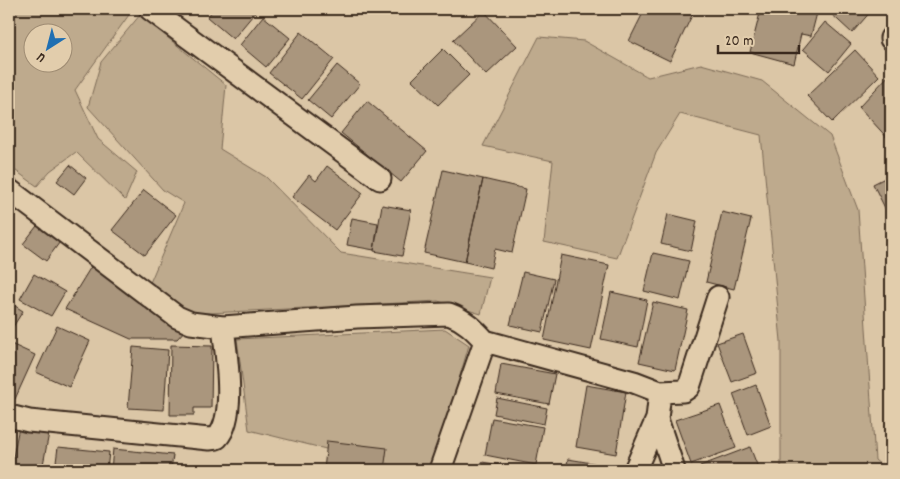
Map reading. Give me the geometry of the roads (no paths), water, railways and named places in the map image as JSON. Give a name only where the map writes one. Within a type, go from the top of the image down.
[{"type":"street","points":[[150,9],[380,178]]},
{"type":"street","points":[[9,190],[177,317],[191,323],[223,327],[357,317],[449,314],[460,318],[471,326],[485,341],[634,382],[660,392],[684,391],[689,387],[718,297]]},
{"type":"street","points":[[9,416],[29,421],[208,439],[217,438],[225,426],[229,390],[223,327]]},
{"type":"street","points":[[440,470],[485,341]]},
{"type":"street","points":[[634,470],[657,420],[660,392]]},
{"type":"street","points":[[657,420],[674,470]]}]
